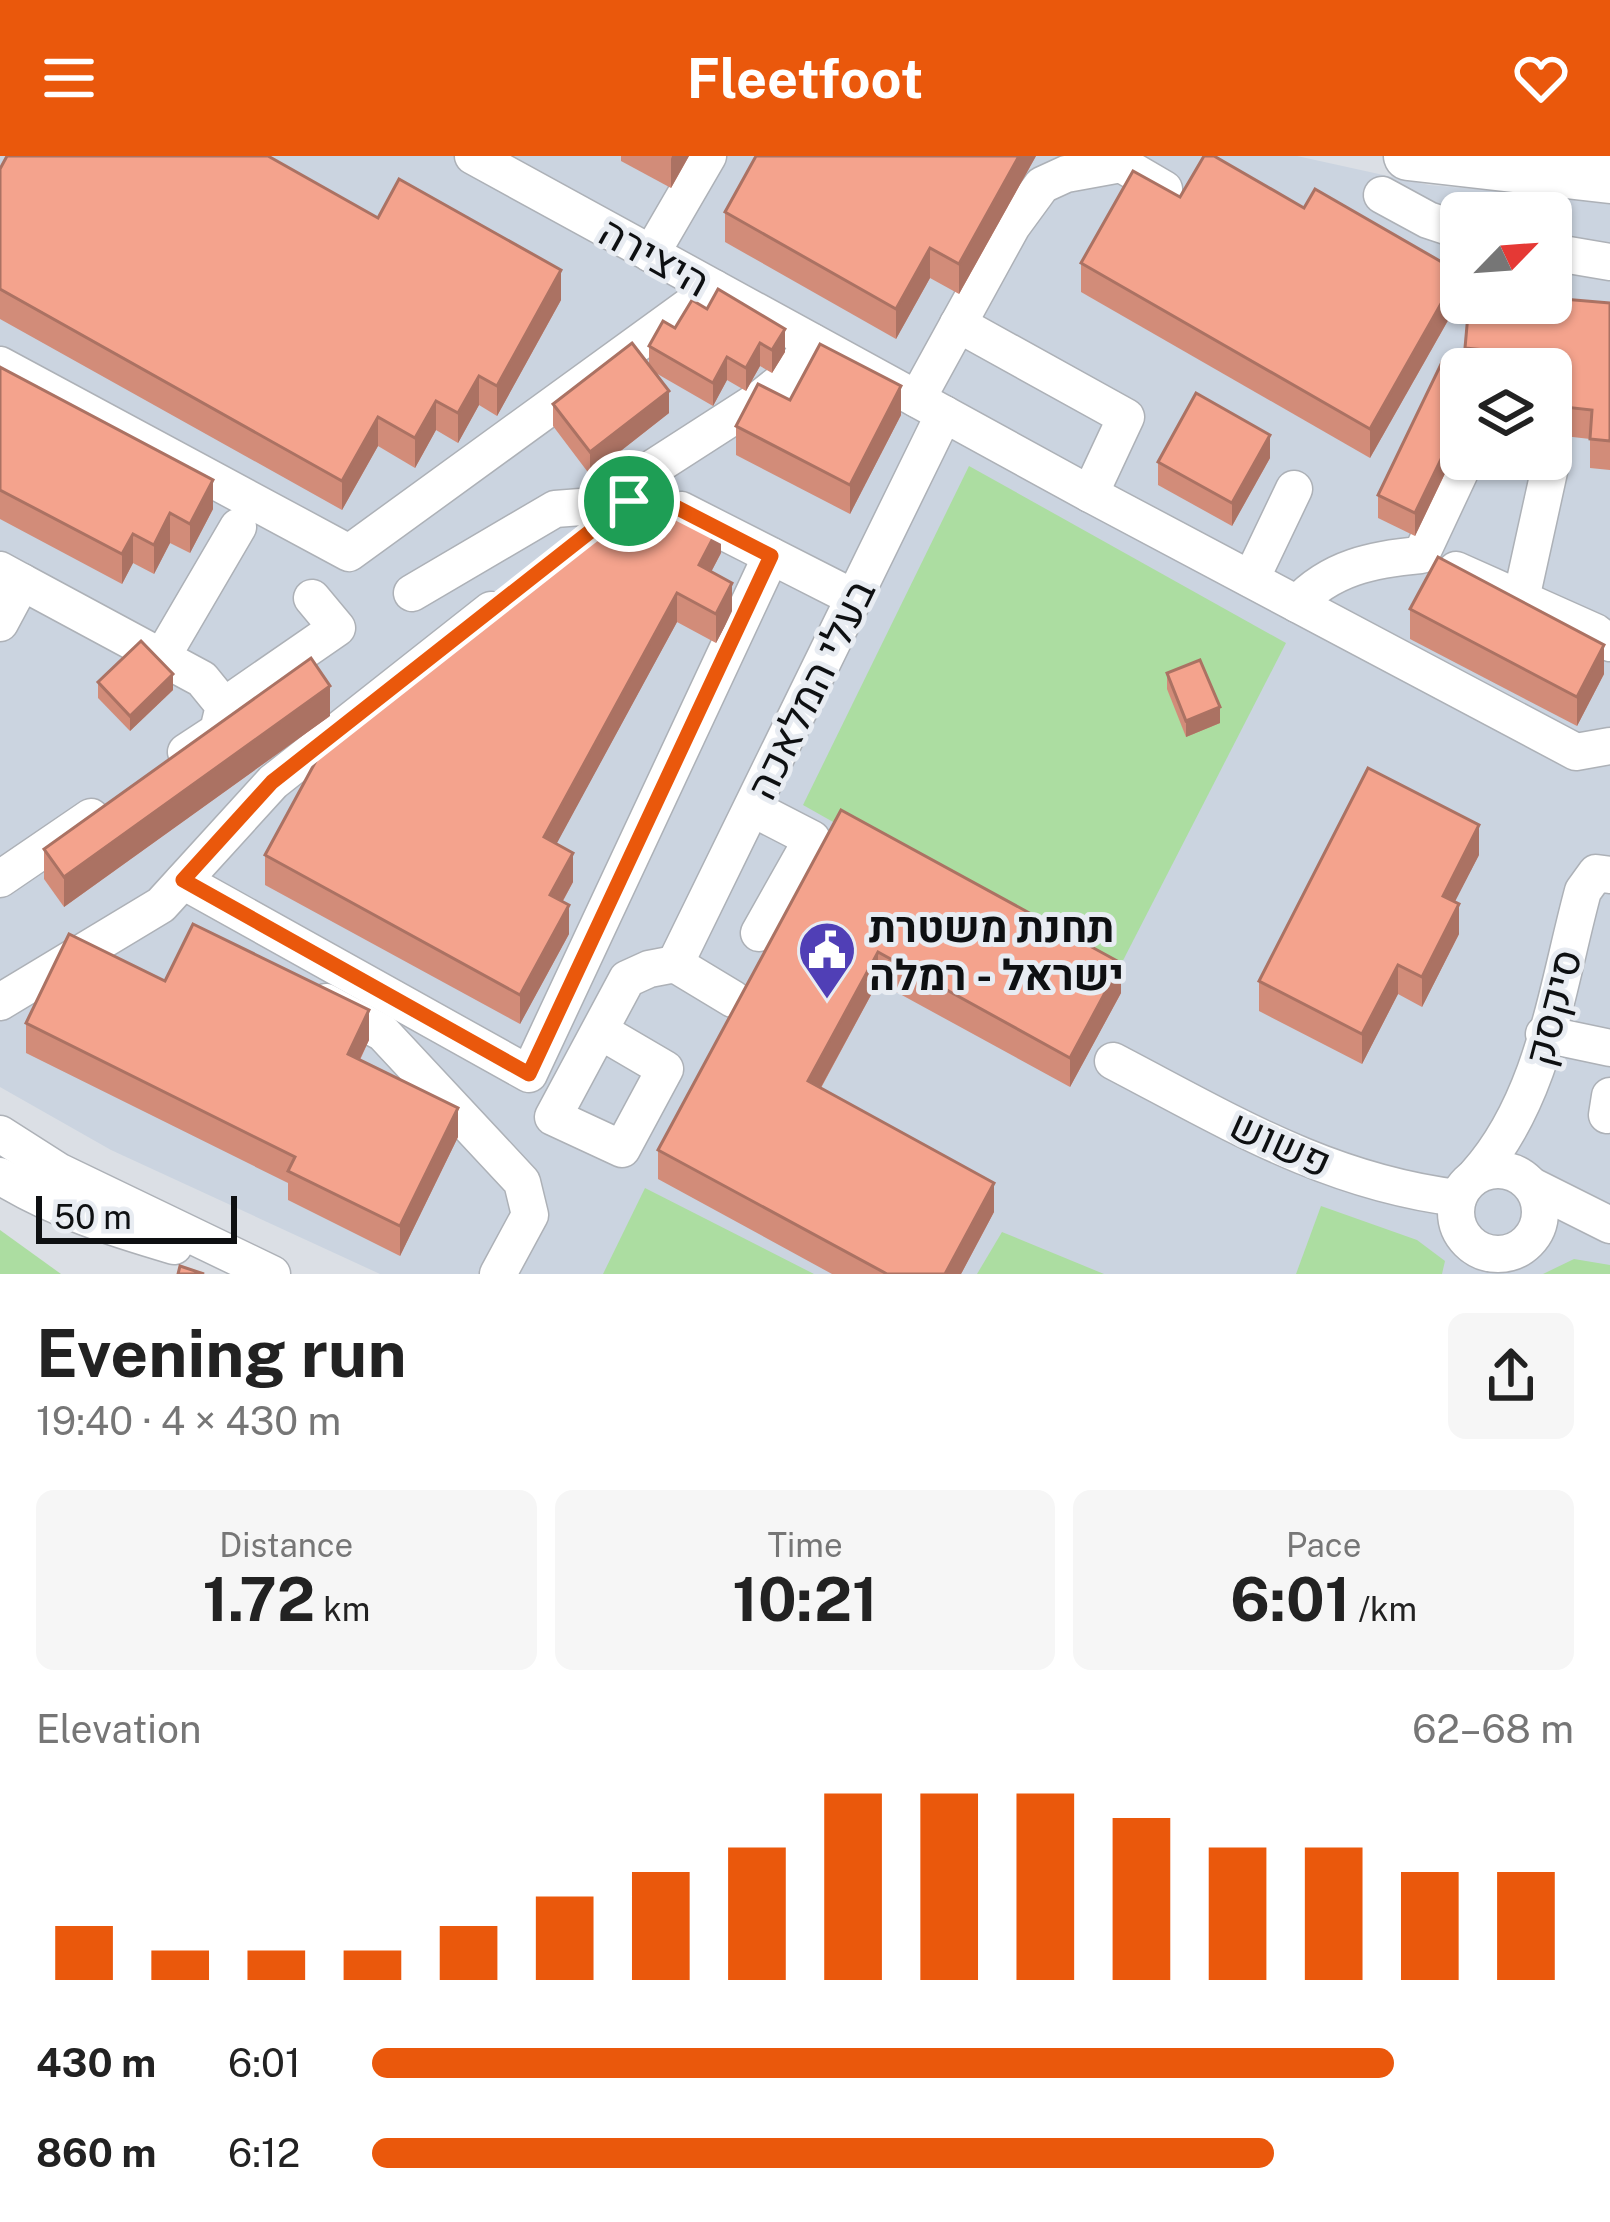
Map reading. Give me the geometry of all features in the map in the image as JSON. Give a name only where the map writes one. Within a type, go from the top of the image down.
[{"type":"main road","points":[[1395,175],[1610,179]]},
{"type":"street","name":"היצירה","points":[[473,156],[1090,494],[1576,752],[1610,746]]},
{"type":"street","points":[[651,254],[708,156]]},
{"type":"street","name":"בעלי המלאכה","points":[[675,964],[854,598],[931,407],[958,324],[1012,226],[1042,185],[1066,174],[1121,164],[1164,189]]},
{"type":"street","points":[[1395,175],[1428,220],[1440,224]]},
{"type":"street","points":[[1572,256],[1610,262]]},
{"type":"street","points":[[0,365],[349,554],[714,288]]},
{"type":"street","points":[[958,324],[1126,417],[1090,494]]},
{"type":"street","points":[[412,593],[555,509],[594,506],[757,401],[791,374],[812,342]]},
{"type":"street","points":[[1421,555],[1456,480]]},
{"type":"street","points":[[1521,598],[1547,480]]},
{"type":"street","points":[[1250,579],[1294,489]]},
{"type":"street","points":[[573,545],[629,501],[666,502],[854,598]]},
{"type":"street","points":[[162,657],[238,527]]},
{"type":"street","points":[[1297,604],[1338,571],[1421,555],[1595,632],[1610,643]]},
{"type":"street","points":[[183,880],[529,1074],[771,556]]},
{"type":"street","points":[[0,623],[11,576],[202,679],[224,706]]},
{"type":"street","points":[[0,1002],[154,910],[272,782],[517,590]]},
{"type":"street","points":[[158,772],[218,731],[224,706],[337,628],[312,598]]},
{"type":"street","points":[[0,879],[119,799]]},
{"type":"street","points":[[752,808],[812,839],[760,933]]},
{"type":"street","name":"סיקסק","points":[[1529,1184],[1525,1142],[1530,1089],[1544,1034],[1583,891],[1597,873],[1610,874]]},
{"type":"street","points":[[154,910],[195,932]]},
{"type":"street","points":[[600,1031],[627,979],[650,969],[675,964],[733,999]]},
{"type":"street","points":[[299,988],[383,1033],[522,1183],[530,1215],[498,1274]]},
{"type":"street","points":[[1544,1034],[1610,1048]]},
{"type":"street","name":"פשוש","points":[[1114,1061],[1288,1152],[1402,1191],[1467,1186]]},
{"type":"street","name":"סיקסק","points":[[1467,1186],[1508,1137],[1530,1089]]},
{"type":"street","points":[[0,1134],[58,1171],[272,1274]]},
{"type":"street","points":[[1470,1274],[1458,1225],[1467,1186],[1503,1170],[1610,1228]]},
{"type":"street","points":[[0,1176],[43,1202],[95,1222],[272,1274]]},
{"type":"street","points":[[1515,1255],[1539,1222],[1540,1209],[1529,1184]]},
{"type":"street","points":[[1464,1237],[1483,1251],[1515,1255],[1567,1230],[1610,1228]]},
{"type":"shaded area","points":[[0,156],[1297,156],[1429,185],[1508,192],[1440,192],[1440,324],[1572,324],[1572,198],[1610,201],[1610,1274],[380,1274],[111,1150],[0,1087]]},
{"type":"green space","points":[[969,466],[1286,643],[1113,980],[803,805]]},
{"type":"green space","points":[[645,1188],[814,1274],[603,1274]]},
{"type":"green space","points":[[1321,1206],[1417,1240],[1445,1261],[1442,1274],[1296,1274]]},
{"type":"green space","points":[[0,1230],[61,1274],[0,1274]]},
{"type":"green space","points":[[1002,1232],[1104,1274],[977,1274]]},
{"type":"green space","points":[[1574,1259],[1610,1265],[1610,1274],[1543,1274]]},
{"type":"building","points":[[7,156],[268,156],[378,218],[399,179],[561,270],[497,386],[479,376],[458,413],[436,401],[415,438],[378,417],[342,481],[0,289],[0,169]]},
{"type":"building","points":[[756,156],[1019,156],[959,264],[930,248],[896,309],[725,212]]},
{"type":"building","points":[[1204,156],[1214,156],[1304,208],[1315,189],[1440,261],[1440,306],[1370,429],[1081,263],[1133,171],[1180,197]]},
{"type":"building","points":[[718,289],[785,329],[772,350],[760,343],[746,368],[727,357],[713,383],[649,346],[663,321],[675,328],[692,300],[707,309]]},
{"type":"building","points":[[1572,300],[1610,303],[1610,441],[1590,439],[1592,410],[1572,408],[1572,348],[1465,348],[1467,324],[1572,324]]},
{"type":"building","points":[[632,343],[669,391],[590,452],[553,404]]},
{"type":"building","points":[[820,344],[901,386],[850,485],[736,426],[758,384],[790,400]]},
{"type":"building","points":[[1440,366],[1440,461],[1415,513],[1378,495]]},
{"type":"building","points":[[0,367],[213,480],[190,524],[170,513],[154,545],[133,534],[122,554],[0,490]]},
{"type":"building","points":[[1196,393],[1270,435],[1232,503],[1158,462]]},
{"type":"building","points":[[638,478],[721,523],[699,565],[732,583],[716,614],[677,593],[544,837],[573,853],[550,895],[569,905],[520,995],[265,855],[317,759]]},
{"type":"building","points":[[1438,557],[1604,645],[1577,697],[1410,609]]},
{"type":"building","points":[[141,641],[173,674],[130,716],[98,682]]},
{"type":"building","points":[[311,658],[330,686],[64,877],[44,849]]},
{"type":"building","points":[[1200,660],[1220,707],[1186,721],[1167,673]]},
{"type":"building","points":[[1368,768],[1479,825],[1443,896],[1459,904],[1422,977],[1398,965],[1362,1034],[1259,981]]},
{"type":"building","points":[[841,810],[1121,963],[1070,1058],[878,952],[808,1081],[994,1183],[945,1274],[887,1274],[658,1150]]},
{"type":"building","points":[[193,924],[369,1010],[348,1054],[458,1108],[400,1226],[288,1171],[295,1157],[26,1023],[69,934],[165,981]]},
{"type":"building","points":[[180,1266],[204,1274],[178,1274]]},
{"type":"place","name":"תחנת משטרת ישראל - רמלה","points":[[827,1001]]},
{"type":"route","points":[[629,501],[666,502],[771,556],[529,1074],[183,880],[272,782],[629,501]]}]
